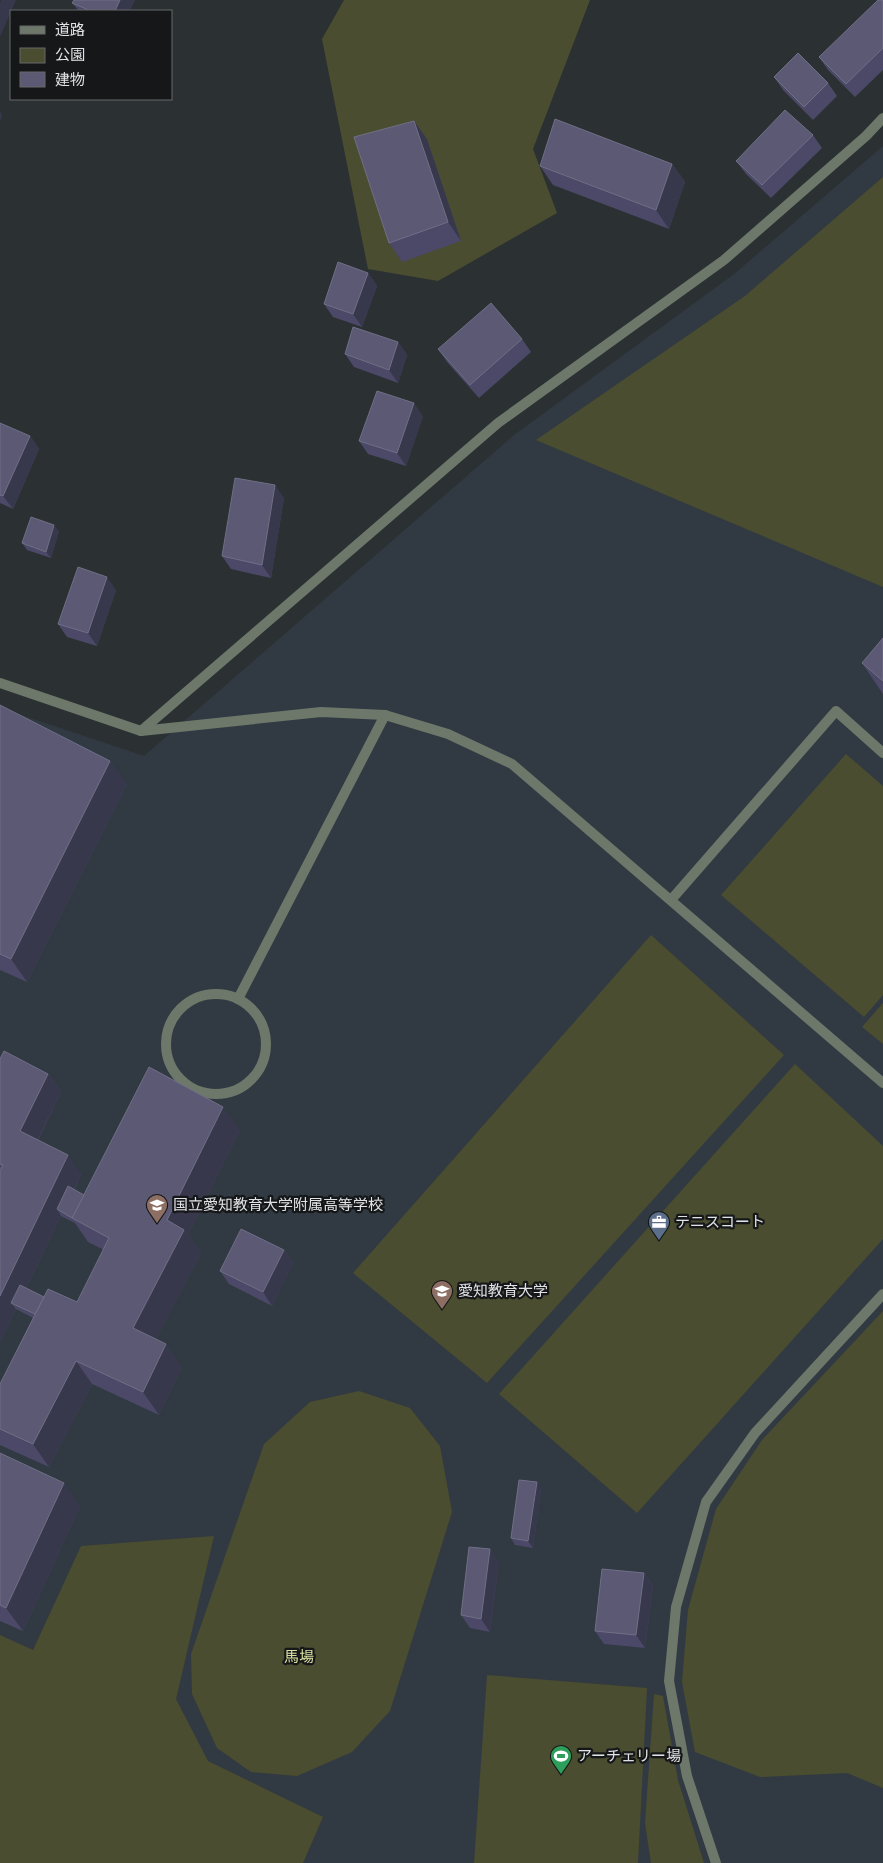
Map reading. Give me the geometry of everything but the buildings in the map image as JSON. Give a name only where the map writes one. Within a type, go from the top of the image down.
[{"type":"street","points":[[141,731],[498,423],[724,260],[866,136],[883,118]]},
{"type":"street","points":[[0,683],[141,731],[320,712],[385,715],[448,734],[512,764],[883,1083]]},
{"type":"street","points":[[671,900],[836,711],[883,753]]},
{"type":"street","points":[[238,999],[385,715]]},
{"type":"street","points":[[224,994],[238,999],[252,1009],[262,1024],[266,1040],[264,1058],[256,1073],[244,1085],[236,1089],[228,1092],[211,1093],[194,1089],[181,1080],[172,1067],[167,1052],[167,1037],[171,1022],[180,1009],[193,1000],[208,995],[224,994]]},
{"type":"street","points":[[716,1863],[687,1776],[670,1681],[676,1607],[706,1502],[755,1433],[883,1294]]},
{"type":"shaded area","name":"愛知教育大学","points":[[883,146],[883,1863],[0,1863],[0,708],[144,756],[514,435],[734,274]]},
{"type":"green space","points":[[344,0],[590,0],[533,149],[557,213],[438,281],[368,269],[322,39]]},
{"type":"green space","points":[[883,177],[883,587],[536,440],[745,296]]},
{"type":"green space","points":[[846,754],[883,786],[883,995],[864,1017],[721,895]]},
{"type":"green space","points":[[651,935],[784,1055],[487,1383],[353,1273]]},
{"type":"green space","points":[[883,1003],[883,1044],[862,1027]]},
{"type":"green space","points":[[795,1064],[883,1146],[883,1239],[637,1513],[499,1394]]},
{"type":"green space","points":[[883,1311],[883,1788],[847,1773],[760,1777],[695,1752],[682,1682],[688,1610],[716,1509],[762,1440]]},
{"type":"green space","name":"馬場","points":[[359,1391],[410,1408],[440,1446],[452,1512],[390,1711],[352,1752],[297,1776],[251,1772],[217,1748],[192,1694],[191,1654],[264,1444],[310,1402]]},
{"type":"green space","points":[[214,1536],[176,1699],[208,1761],[323,1817],[303,1863],[0,1863],[0,1635],[33,1650],[81,1546]]},
{"type":"green space","name":"アーチェリー場","points":[[487,1675],[647,1688],[638,1863],[474,1863]]},
{"type":"green space","points":[[654,1694],[663,1696],[678,1780],[704,1863],[651,1863],[645,1823]]},
{"type":"place","name":"国立愛知教育大学附属高等学校","points":[[157,1224]]},
{"type":"place","name":"テニスコート","points":[[659,1241]]},
{"type":"place","name":"愛知教育大学","points":[[442,1310]]},
{"type":"place","name":"アーチェリー場","points":[[561,1775]]}]
